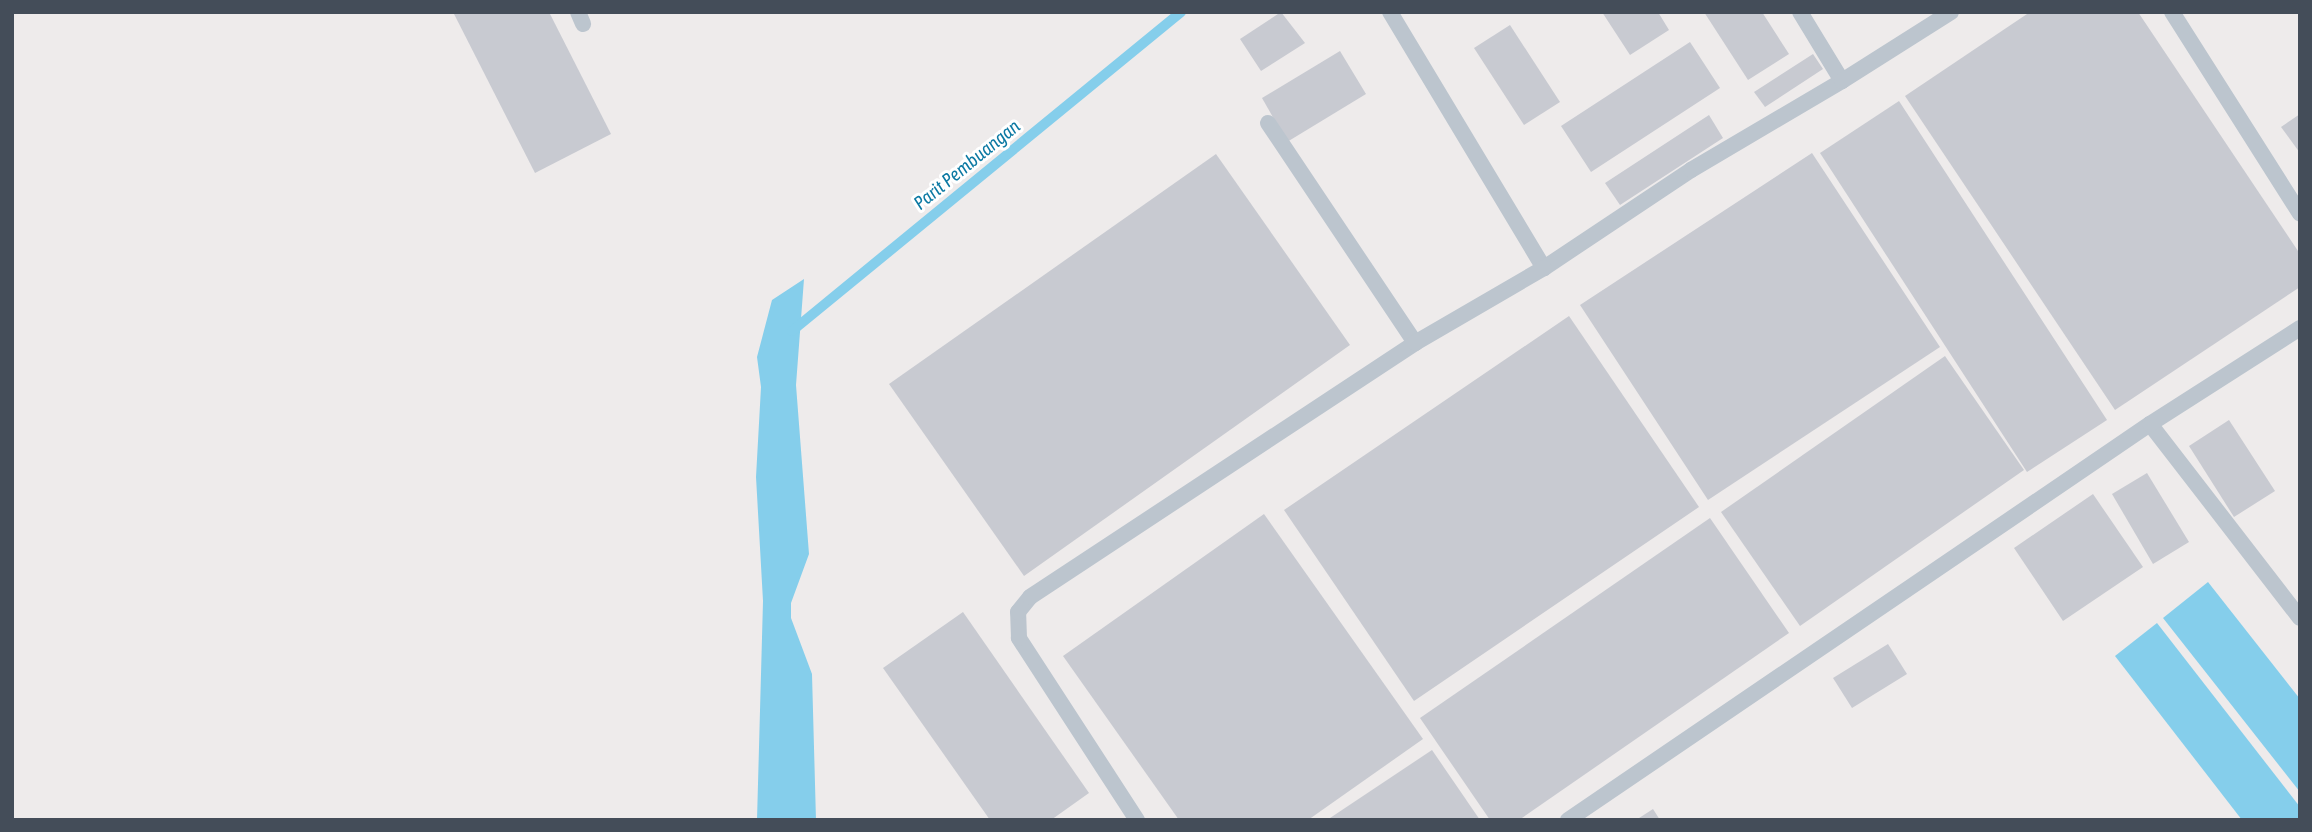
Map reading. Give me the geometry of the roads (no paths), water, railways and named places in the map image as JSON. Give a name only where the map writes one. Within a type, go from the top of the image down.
[{"type":"lane","points":[[1390,12],[1544,268]]},
{"type":"lane","points":[[1800,12],[1842,81]]},
{"type":"lane","points":[[1137,820],[1019,638],[1018,612],[1030,597],[1415,343],[1544,268],[1691,170],[1842,81],[1951,12]]},
{"type":"lane","points":[[2172,12],[2300,214]]},
{"type":"lane","points":[[1268,123],[1415,343]]},
{"type":"lane","points":[[1568,820],[2150,424],[2300,328]]},
{"type":"lane","points":[[2150,424],[2300,618]]},
{"type":"water","points":[[804,279],[796,385],[809,554],[791,603],[791,618],[812,674],[816,820],[757,820],[763,601],[756,477],[761,387],[757,357],[772,300]]},
{"type":"water","points":[[2208,582],[2300,699],[2300,792],[2163,618]]},
{"type":"water","points":[[2157,623],[2300,807],[2300,820],[2242,820],[2115,656]]},
{"type":"waterway","name":"Parit Pembuangan","points":[[792,331],[1181,12]]}]
